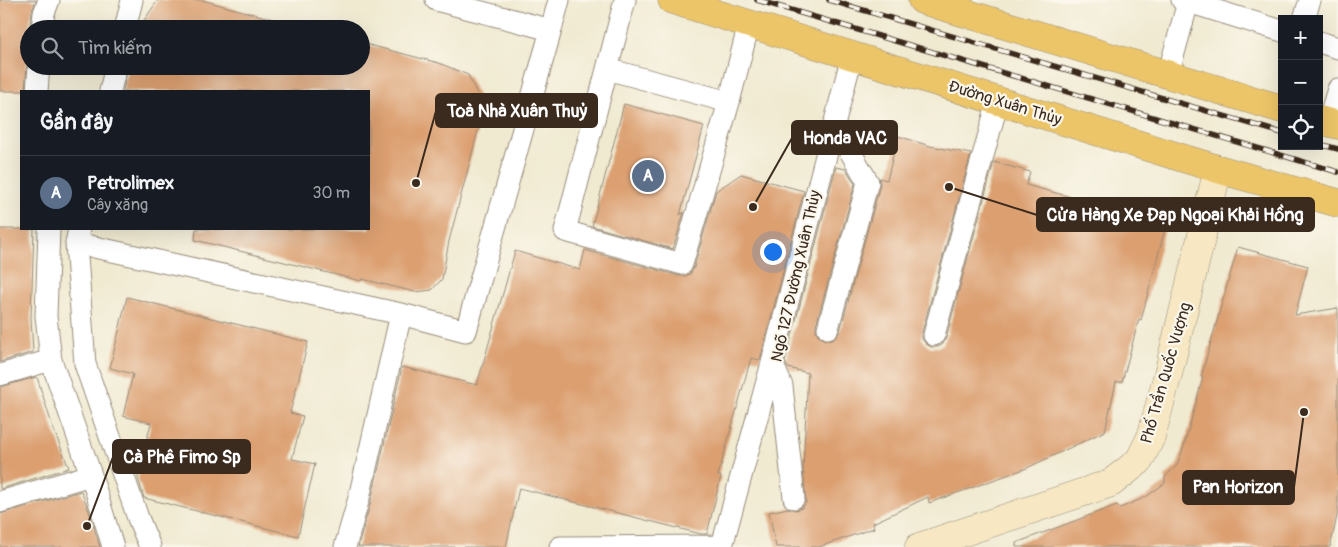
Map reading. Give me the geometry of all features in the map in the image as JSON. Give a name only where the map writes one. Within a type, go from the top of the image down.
[{"type":"main road","name":"Đường Xuân Thủy","points":[[672,0],[1218,169],[1338,203]]},
{"type":"main road","points":[[922,0],[1168,75],[1278,102]]},
{"type":"street","name":"Phố Trần Quốc Vượng","points":[[919,547],[1111,483],[1139,461],[1151,437],[1218,169]]},
{"type":"lane","points":[[43,20],[49,0]]},
{"type":"lane","points":[[128,20],[132,0]]},
{"type":"lane","points":[[436,0],[551,30]]},
{"type":"lane","points":[[150,547],[138,518],[85,364],[77,236],[466,331],[559,0]]},
{"type":"lane","points":[[625,0],[565,231],[682,264],[729,102],[749,24]]},
{"type":"lane","points":[[1305,15],[1310,0]]},
{"type":"lane","points":[[1168,75],[1185,1],[1278,30]]},
{"type":"lane","points":[[1323,43],[1338,48]]},
{"type":"lane","name":"Ngõ 127 Đường Xuân Thủy","points":[[794,498],[782,386],[772,363],[852,56]]},
{"type":"lane","points":[[608,69],[729,102]]},
{"type":"lane","points":[[37,90],[38,75]]},
{"type":"lane","points":[[110,90],[114,75]]},
{"type":"lane","points":[[1328,122],[1338,89]]},
{"type":"lane","points":[[934,335],[998,101]]},
{"type":"lane","points":[[828,328],[868,182],[834,124]]},
{"type":"lane","points":[[49,230],[46,316],[51,360],[91,475],[113,547]]},
{"type":"lane","points":[[345,547],[359,498],[401,314]]},
{"type":"lane","points":[[0,375],[51,360]]},
{"type":"lane","points":[[560,547],[722,546],[772,363]]},
{"type":"lane","points":[[0,502],[91,475]]},
{"type":"building","points":[[0,0],[36,0],[30,20],[20,20],[20,75],[26,75],[25,90],[0,91]]},
{"type":"building","points":[[158,0],[202,0],[276,20],[144,20]]},
{"type":"building","points":[[370,45],[439,63],[468,75],[484,108],[449,241],[442,279],[432,290],[415,292],[362,279],[361,281],[195,240],[196,230],[370,230],[370,90],[123,90],[126,75],[370,75]]},
{"type":"building","points":[[624,104],[704,126],[680,215],[684,212],[673,249],[592,226]]},
{"type":"building","points":[[898,136],[930,146],[971,154],[922,332],[922,339],[926,344],[931,347],[938,347],[943,344],[946,338],[994,162],[1030,172],[1026,185],[1166,225],[1141,320],[1139,319],[1122,382],[1116,382],[1105,431],[1027,468],[929,503],[928,497],[873,523],[874,528],[819,547],[776,547],[769,512],[788,508],[796,510],[802,508],[806,503],[803,469],[808,373],[788,368],[785,362],[836,167],[846,169],[855,184],[816,325],[816,331],[819,336],[825,340],[832,340],[840,331],[880,185],[879,178],[887,180]]},
{"type":"building","points":[[741,174],[804,191],[760,360],[751,358],[718,476],[721,476],[707,534],[519,488],[506,547],[358,547],[371,501],[402,367],[477,385],[515,251],[580,270],[585,250],[679,276],[686,276],[691,273],[694,267],[716,191]]},
{"type":"building","points":[[0,229],[34,230],[31,318],[33,352],[0,362]]},
{"type":"building","points":[[1238,247],[1308,266],[1295,315],[1338,308],[1338,512],[1330,547],[1016,547],[1016,543],[1117,505],[1120,508],[1146,497],[1165,483],[1165,477],[1177,465],[1184,446],[1203,377],[1201,377]]},
{"type":"building","points":[[127,297],[308,342],[290,413],[303,416],[292,459],[315,464],[298,536],[144,498],[138,478],[151,423],[123,416],[133,374],[110,368]]},
{"type":"building","points":[[37,377],[53,428],[69,468],[0,489],[0,387]]},
{"type":"building","points":[[81,491],[100,547],[0,547],[0,514]]},
{"type":"railway","points":[[757,0],[1338,172]]},
{"type":"railway","points":[[829,0],[1278,132]]},
{"type":"railway","points":[[1323,145],[1338,149]]},
{"type":"place","name":"Petrolimex","points":[[648,176]]},
{"type":"place","name":"Toà Nhà Xuân Thuỷ","points":[[416,183]]},
{"type":"place","name":"Cửa Hàng Xe Đạp Ngoại Khải Hồng","points":[[949,187]]},
{"type":"place","name":"Honda VAC","points":[[753,207]]},
{"type":"place","name":"Pan Horizon","points":[[1304,412]]},
{"type":"place","name":"Cà Phê Fimo Sp","points":[[87,526]]}]
